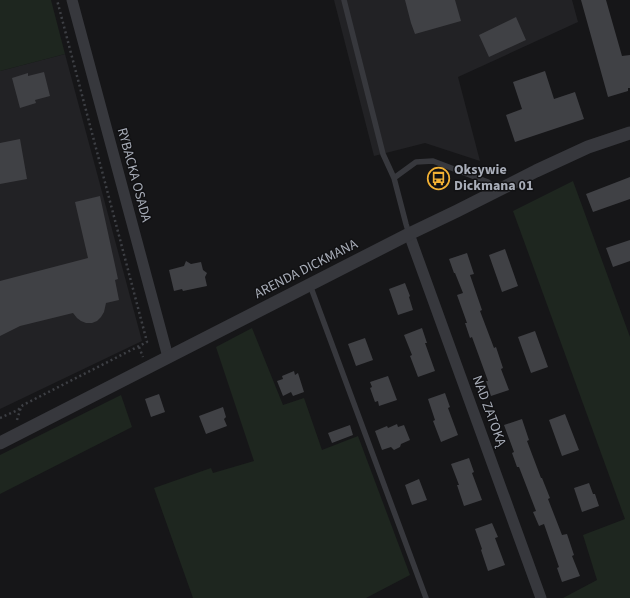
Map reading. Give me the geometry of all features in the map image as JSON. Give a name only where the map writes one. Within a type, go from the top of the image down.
[{"type":"street","name":"RYBACKA OSADA","points":[[72,0],[168,357]]},
{"type":"street","name":"ARENDA DICKMANA","points":[[0,443],[409,234],[536,171],[588,147],[630,133]]},
{"type":"street","name":"NAD ZATOKĄ","points":[[409,234],[540,598]]},
{"type":"lane","points":[[344,0],[383,154],[394,178],[409,234]]},
{"type":"lane","points":[[394,178],[416,162],[433,161],[488,182],[498,191]]},
{"type":"lane","points":[[310,285],[426,598]]},
{"type":"path","points":[[0,418],[18,410],[23,404],[147,342],[57,0]]},
{"type":"path","points":[[139,347],[143,355]]},
{"type":"shaded area","points":[[0,0],[51,0],[65,54],[0,71]]},
{"type":"shaded area","points":[[334,0],[572,0],[578,22],[458,77],[480,161],[425,143],[374,156]]},
{"type":"shaded area","points":[[65,54],[142,341],[0,409],[0,71]]},
{"type":"shaded area","points":[[573,181],[630,337],[630,598],[563,598],[597,580],[583,535],[625,519],[513,211]]},
{"type":"shaded area","points":[[252,328],[283,405],[304,398],[322,450],[358,436],[410,575],[366,598],[193,598],[154,488],[211,468],[213,473],[254,461],[216,347]]},
{"type":"shaded area","points":[[121,395],[132,427],[0,494],[0,455]]},
{"type":"building","points":[[405,0],[455,0],[461,21],[415,34]]},
{"type":"building","points":[[581,0],[606,0],[622,56],[630,55],[630,88],[628,88],[628,91],[608,97]]},
{"type":"building","points":[[516,17],[526,40],[489,57],[479,35]]},
{"type":"building","points":[[545,71],[554,99],[575,92],[584,119],[515,142],[506,115],[522,109],[513,82]]},
{"type":"building","points":[[44,72],[50,96],[35,100],[36,103],[20,108],[12,78],[28,73],[28,76]]},
{"type":"building","points":[[20,139],[27,179],[0,184],[0,143]]},
{"type":"building","points":[[630,177],[630,199],[593,212],[586,194]]},
{"type":"building","points":[[100,196],[118,279],[115,280],[119,300],[106,303],[101,317],[92,323],[81,321],[73,313],[20,326],[0,336],[0,281],[88,258],[75,202]]},
{"type":"building","points":[[630,240],[630,261],[613,267],[606,248]]},
{"type":"building","points":[[505,249],[518,286],[502,292],[489,255]]},
{"type":"building","points":[[467,253],[474,274],[470,275],[482,310],[480,311],[494,348],[496,347],[503,368],[501,369],[509,390],[491,396],[486,381],[488,381],[472,337],[470,338],[465,323],[467,323],[457,295],[463,293],[449,259]]},
{"type":"building","points":[[186,261],[191,264],[201,262],[203,270],[207,273],[205,277],[207,286],[183,291],[182,289],[174,291],[169,270],[184,266]]},
{"type":"building","points":[[405,283],[413,310],[398,315],[389,289]]},
{"type":"building","points":[[422,328],[427,343],[425,343],[435,371],[418,377],[410,356],[412,355],[404,335]]},
{"type":"building","points":[[535,331],[548,367],[531,373],[518,337]]},
{"type":"building","points":[[365,338],[373,360],[356,366],[348,344]]},
{"type":"building","points":[[294,371],[295,375],[298,373],[304,392],[293,396],[291,392],[283,396],[277,381],[283,379],[282,376]]},
{"type":"building","points":[[388,376],[397,400],[379,406],[378,401],[375,402],[370,388],[372,387],[370,382]]},
{"type":"building","points":[[445,393],[450,407],[448,408],[458,435],[441,442],[433,421],[435,420],[428,399]]},
{"type":"building","points":[[159,394],[165,412],[151,417],[145,399]]},
{"type":"building","points":[[223,407],[226,417],[224,419],[227,426],[206,434],[199,416]]},
{"type":"building","points":[[565,414],[579,450],[562,456],[549,420]]},
{"type":"building","points":[[522,419],[529,440],[527,441],[550,498],[548,499],[562,535],[567,534],[574,555],[572,556],[580,576],[562,582],[557,568],[559,567],[544,524],[539,526],[533,512],[536,511],[519,467],[517,467],[512,453],[514,452],[504,425]]},
{"type":"building","points":[[397,424],[398,427],[404,425],[410,440],[401,444],[400,447],[394,450],[391,447],[382,450],[375,431]]},
{"type":"building","points":[[350,425],[353,435],[332,443],[328,433]]},
{"type":"building","points":[[469,458],[474,472],[472,473],[482,500],[464,506],[457,485],[459,485],[451,464]]},
{"type":"building","points":[[419,479],[427,500],[412,505],[405,485]]},
{"type":"building","points":[[589,483],[599,506],[582,512],[574,488]]},
{"type":"building","points":[[492,523],[498,537],[495,538],[505,565],[488,571],[475,529]]},
{"type":"place","name":"Oksywie Dickmana 01","points":[[439,178]]}]
